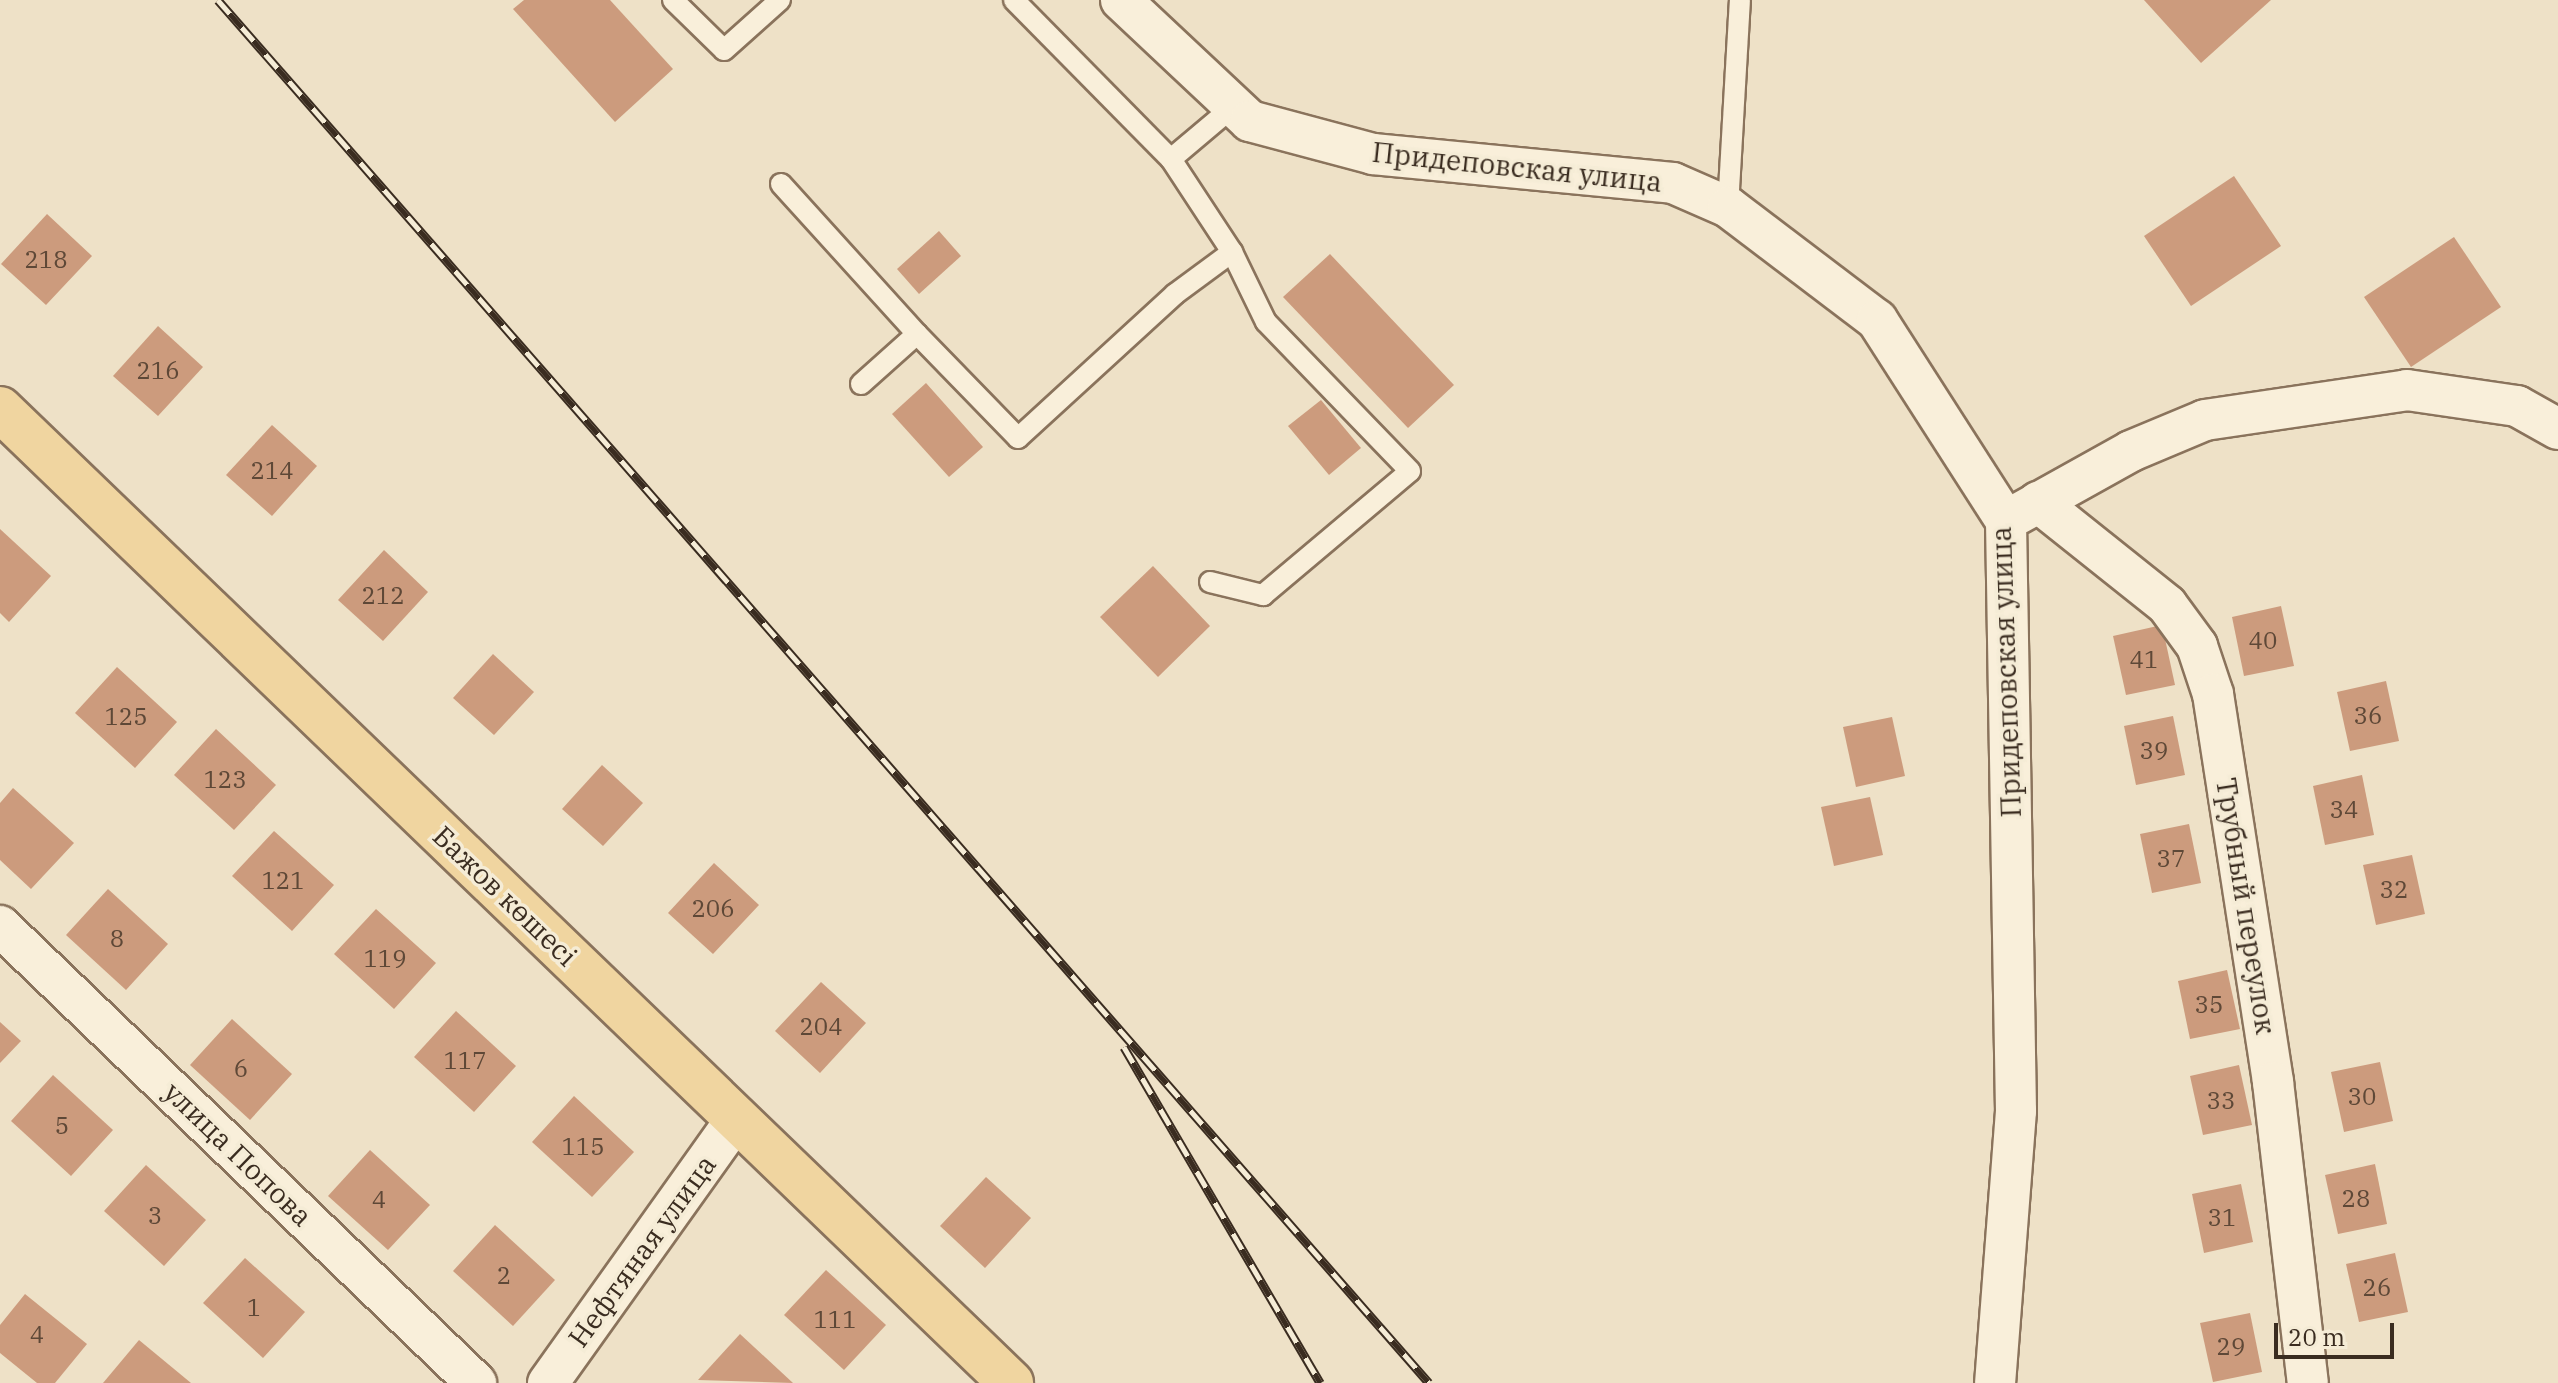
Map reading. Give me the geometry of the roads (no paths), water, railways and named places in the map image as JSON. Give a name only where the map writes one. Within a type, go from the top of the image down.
[{"type":"main road","name":"Бажов көшесі","points":[[0,409],[1011,1383]]},
{"type":"street","name":"Придеповская улица","points":[[1121,0],[1250,121],[1373,154],[1673,183],[1728,207],[1877,320],[2022,511],[2016,1111],[1995,1383]]},
{"type":"street","points":[[2022,511],[2131,451],[2205,420],[2407,390],[2517,406],[2558,429]]},
{"type":"street","name":"Трубный переулок","points":[[2022,511],[2167,605],[2197,646],[2213,694],[2273,1082],[2308,1383]]},
{"type":"street","name":"улица Попова","points":[[0,926],[476,1383]]},
{"type":"street","name":"Нефтяная улица","points":[[548,1383],[736,1119]]},
{"type":"lane","points":[[673,0],[724,50],[780,0]]},
{"type":"lane","points":[[1014,0],[1171,159],[1232,252],[1266,322],[1410,471],[1263,595],[1210,582]]},
{"type":"lane","points":[[1728,207],[1740,0]]},
{"type":"lane","points":[[1171,159],[1234,106]]},
{"type":"lane","points":[[781,184],[917,334],[1018,438],[1175,294],[1232,252]]},
{"type":"lane","points":[[861,384],[917,334]]},
{"type":"railway","points":[[218,0],[1429,1383]]},
{"type":"railway","points":[[1124,1047],[1320,1383]]}]
